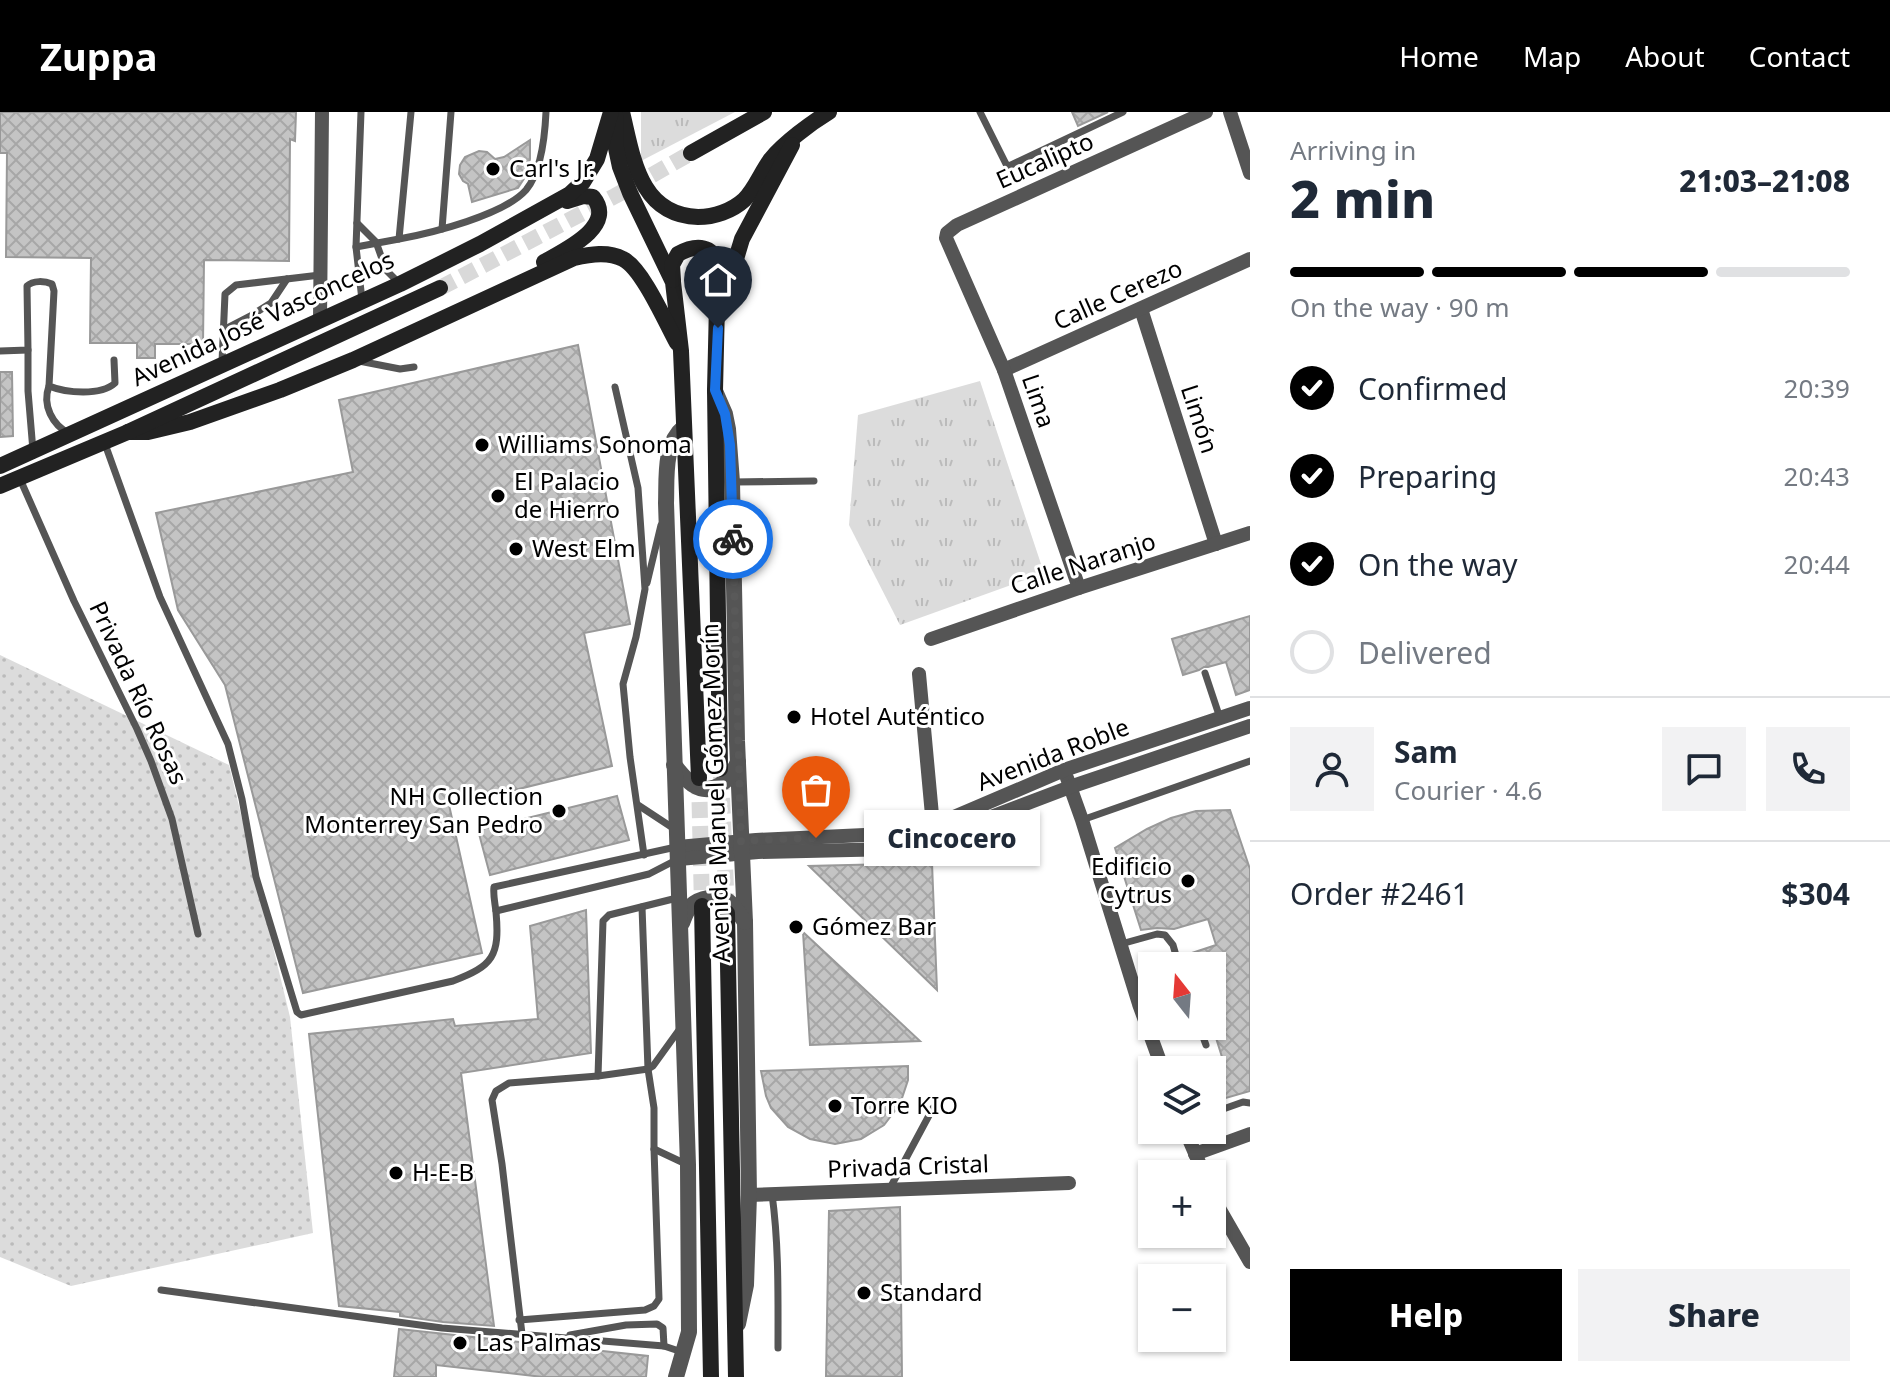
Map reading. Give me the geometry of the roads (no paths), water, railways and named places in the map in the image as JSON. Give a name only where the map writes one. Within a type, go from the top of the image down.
[{"type":"main road","points":[[543,210],[570,194],[589,173],[613,112]]},
{"type":"main road","name":"Avenida Manuel Gómez Morín","points":[[613,112],[620,167],[673,282],[681,351],[699,778]]},
{"type":"main road","points":[[622,112],[634,162],[646,188],[664,207],[682,215],[704,217],[742,202],[774,156],[829,112]]},
{"type":"main road","points":[[691,153],[764,112]]},
{"type":"main road","points":[[718,328],[742,239],[796,138]]},
{"type":"main road","points":[[494,294],[576,243],[600,217],[597,203],[589,196],[543,210]]},
{"type":"main road","name":"Avenida José Vasconcelos","points":[[0,466],[400,284],[543,210]]},
{"type":"main road","points":[[673,282],[672,265],[678,254],[705,247],[718,262],[715,390]]},
{"type":"main road","points":[[128,432],[162,429],[190,422],[280,390],[353,360],[574,258],[591,254],[609,254],[625,259],[636,270],[681,351]]},
{"type":"main road","name":"Avenida José Vasconcelos","points":[[0,486],[128,432],[440,288]]},
{"type":"main road","name":"Avenida Manuel Gómez Morín","points":[[715,390],[720,769]]},
{"type":"main road","name":"Avenida Manuel Gómez Morín","points":[[702,906],[711,1377]]},
{"type":"main road","name":"Avenida Manuel Gómez Morín","points":[[727,913],[735,1335],[741,1376]]},
{"type":"street","points":[[320,320],[322,112]]},
{"type":"street","name":"Eucalipto","points":[[947,233],[957,225],[1206,112]]},
{"type":"street","points":[[1230,112],[1250,173]]},
{"type":"street","name":"Lima","points":[[947,233],[947,245],[1004,370],[1079,588]]},
{"type":"street","name":"Calle Cerezo","points":[[1004,370],[1250,259]]},
{"type":"street","name":"Limón","points":[[1141,309],[1216,544]]},
{"type":"street","name":"Avenida Manuel Gómez Morín","points":[[715,390],[728,429],[732,482],[745,922],[749,1195],[746,1285],[735,1335]]},
{"type":"street","name":"Avenida Manuel Gómez Morín","points":[[676,1377],[689,1332],[688,1165],[666,503],[670,450],[675,435],[684,427]]},
{"type":"street","points":[[0,456],[27,454]]},
{"type":"street","name":"Calle Naranjo","points":[[931,639],[1250,533]]},
{"type":"street","points":[[919,674],[933,826]]},
{"type":"street","name":"Avenida Roble","points":[[742,848],[756,840],[908,833],[933,826],[1064,770],[1250,708]]},
{"type":"street","name":"Avenida Roble","points":[[678,845],[742,848],[909,847],[935,840],[1070,787],[1250,726]]},
{"type":"street","points":[[674,765],[691,783],[705,789],[726,781],[738,762]]},
{"type":"street","points":[[1064,770],[1158,1056]]},
{"type":"street","points":[[680,926],[691,906],[716,897],[730,902],[745,922]]},
{"type":"street","points":[[1195,1154],[1250,1134]]},
{"type":"street","points":[[1191,1144],[1198,1160]]},
{"type":"street","name":"Privada Cristal","points":[[749,1195],[1069,1183]]},
{"type":"street","points":[[1226,1220],[1250,1262]]},
{"type":"lane","points":[[361,112],[356,247],[362,300]]},
{"type":"lane","points":[[399,239],[411,112]]},
{"type":"lane","points":[[442,229],[451,112]]},
{"type":"lane","points":[[356,247],[442,229],[512,202],[527,189],[534,175],[541,154],[546,112]]},
{"type":"lane","points":[[980,112],[1006,164],[1011,166],[1123,112]]},
{"type":"lane","points":[[357,223],[376,242],[386,270],[400,284]]},
{"type":"lane","points":[[222,365],[225,294],[236,285],[320,274]]},
{"type":"lane","points":[[223,330],[271,303],[287,279]]},
{"type":"lane","points":[[27,454],[27,286],[33,283],[50,283],[54,286],[46,398],[54,422],[70,434]]},
{"type":"lane","points":[[0,351],[28,350]]},
{"type":"lane","points":[[49,386],[89,391],[111,387],[115,383],[114,360]]},
{"type":"lane","points":[[353,360],[400,369],[414,367]]},
{"type":"lane","points":[[615,387],[638,488],[645,589]]},
{"type":"lane","points":[[105,442],[160,597],[228,744],[256,877],[297,1012],[301,1015],[453,981],[476,972],[486,964],[495,949],[494,887],[678,845]]},
{"type":"lane","name":"Privada Río Rosas","points":[[19,477],[151,761],[172,819],[198,934]]},
{"type":"lane","points":[[732,482],[814,481]]},
{"type":"lane","points":[[644,855],[623,684],[666,503]]},
{"type":"lane","points":[[1205,673],[1220,718]]},
{"type":"lane","points":[[1082,820],[1250,761]]},
{"type":"lane","points":[[638,805],[678,845]]},
{"type":"lane","points":[[496,911],[649,874],[678,845]]},
{"type":"lane","points":[[598,1076],[603,921],[609,915],[680,898]]},
{"type":"lane","points":[[519,1320],[650,1309],[659,1299],[654,1108],[648,1069],[642,907]]},
{"type":"lane","points":[[1121,944],[1157,934],[1165,935],[1175,952]]},
{"type":"lane","points":[[522,1334],[492,1100],[496,1091],[509,1083],[648,1069],[683,1025]]},
{"type":"lane","points":[[1204,1040],[1206,1045]]},
{"type":"lane","points":[[1226,1108],[1243,1102],[1250,1103]]},
{"type":"lane","points":[[889,1190],[933,1108]]},
{"type":"lane","points":[[654,1149],[688,1165]]},
{"type":"lane","points":[[772,1194],[778,1348]]},
{"type":"lane","points":[[161,1290],[442,1328],[664,1346],[684,1353]]},
{"type":"lane","points":[[560,1337],[651,1323],[663,1328],[664,1346]]},
{"type":"tunnel","points":[[440,288],[691,153]]},
{"type":"tunnel","points":[[721,774],[727,911]]},
{"type":"tunnel","points":[[699,778],[702,906]]},
{"type":"place","name":"Carl's Jr.","points":[[493,169]]},
{"type":"place","name":"Williams Sonoma","points":[[482,445]]},
{"type":"place","name":"El Palacio de Hierro","points":[[498,496]]},
{"type":"place","name":"West Elm","points":[[516,549]]},
{"type":"place","name":"Hotel Auténtico","points":[[794,717]]},
{"type":"place","name":"NH Collection Monterrey San Pedro","points":[[559,811]]},
{"type":"place","name":"Cincocero","points":[[816,838]]},
{"type":"place","name":"Edificio Cytrus","points":[[1188,881]]},
{"type":"place","name":"Gómez Bar","points":[[796,927]]},
{"type":"place","name":"Torre KIO","points":[[835,1106]]},
{"type":"place","name":"H-E-B","points":[[396,1173]]},
{"type":"place","name":"Standard","points":[[864,1293]]},
{"type":"place","name":"Las Palmas","points":[[460,1343]]}]
